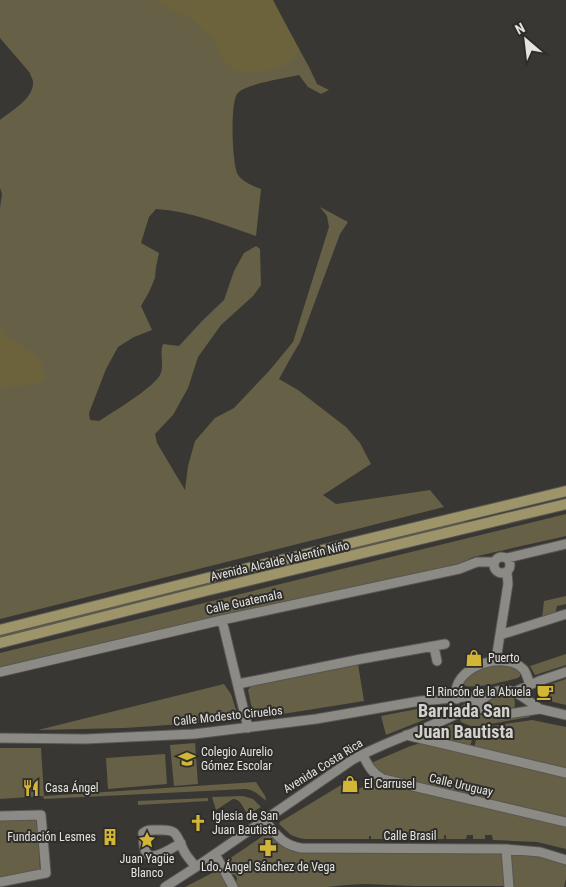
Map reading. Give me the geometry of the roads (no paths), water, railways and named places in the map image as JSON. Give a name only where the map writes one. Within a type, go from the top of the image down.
[{"type":"street","name":"Avenida Alcalde Valentín Niño","points":[[0,630],[566,492]]},
{"type":"street","name":"Avenida Alcalde Valentín Niño","points":[[0,643],[205,591],[566,504]]},
{"type":"street","points":[[507,572],[497,572],[494,568],[494,562],[499,557],[507,558],[566,544]]},
{"type":"street","points":[[496,660],[508,584],[507,572],[510,565],[507,558]]},
{"type":"street","name":"Calle Guatemala","points":[[0,672],[222,620],[459,569],[477,562],[494,562]]},
{"type":"street","points":[[500,635],[566,614]]},
{"type":"street","points":[[222,620],[248,728]]},
{"type":"street","points":[[238,684],[445,644]]},
{"type":"street","points":[[434,647],[437,661]]},
{"type":"street","points":[[458,714],[462,704],[457,698],[456,690],[458,684],[466,674],[478,665],[488,661],[507,661],[523,670],[530,685]]},
{"type":"street","points":[[514,692],[566,672]]},
{"type":"street","points":[[540,709],[514,692],[503,690],[488,695],[484,701],[486,710],[496,714],[502,715],[540,709],[566,715]]},
{"type":"street","points":[[514,692],[519,701],[515,712]]},
{"type":"street","name":"Calle Modesto Ciruelos","points":[[0,738],[85,739],[194,734],[316,719],[420,701],[488,695]]},
{"type":"street","name":"Avenida Costa Rica","points":[[165,887],[344,765],[405,735],[458,714],[488,695]]},
{"type":"street","name":"Calle Modesto Ciruelos","points":[[457,698],[486,710]]},
{"type":"street","name":"Avenida Costa Rica","points":[[458,714],[486,710]]},
{"type":"street","points":[[405,735],[566,773]]},
{"type":"street","name":"Calle Uruguay","points":[[362,755],[375,775],[383,779],[566,822]]},
{"type":"street","points":[[0,816],[41,815],[46,873],[0,882]]},
{"type":"street","name":"Calle Brasil","points":[[264,820],[282,841],[293,847],[506,849],[540,852],[566,860]]},
{"type":"street","points":[[181,843],[184,852],[196,867]]},
{"type":"street","points":[[506,849],[509,887]]},
{"type":"street","points":[[215,854],[233,887]]},
{"type":"place","name":"Puerto","points":[[474,658]]},
{"type":"place","name":"El Rincón de la Abuela","points":[[545,692]]},
{"type":"place","name":"Colegio Aurelio Gómez Escolar","points":[[187,759]]},
{"type":"place","name":"El Carrusel","points":[[350,784]]},
{"type":"place","name":"Casa Ángel","points":[[31,788]]},
{"type":"place","name":"Iglesia de San Juan Bautista","points":[[198,823]]},
{"type":"place","name":"Fundación Lesmes","points":[[110,837]]},
{"type":"place","name":"Juan Yagüe Blanco","points":[[147,840]]},
{"type":"place","name":"Ldo. Ángel Sánchez de Vega","points":[[268,848]]},
{"type":"district","name":"Barriada San Juan Bautista","points":[[464,721]]}]
